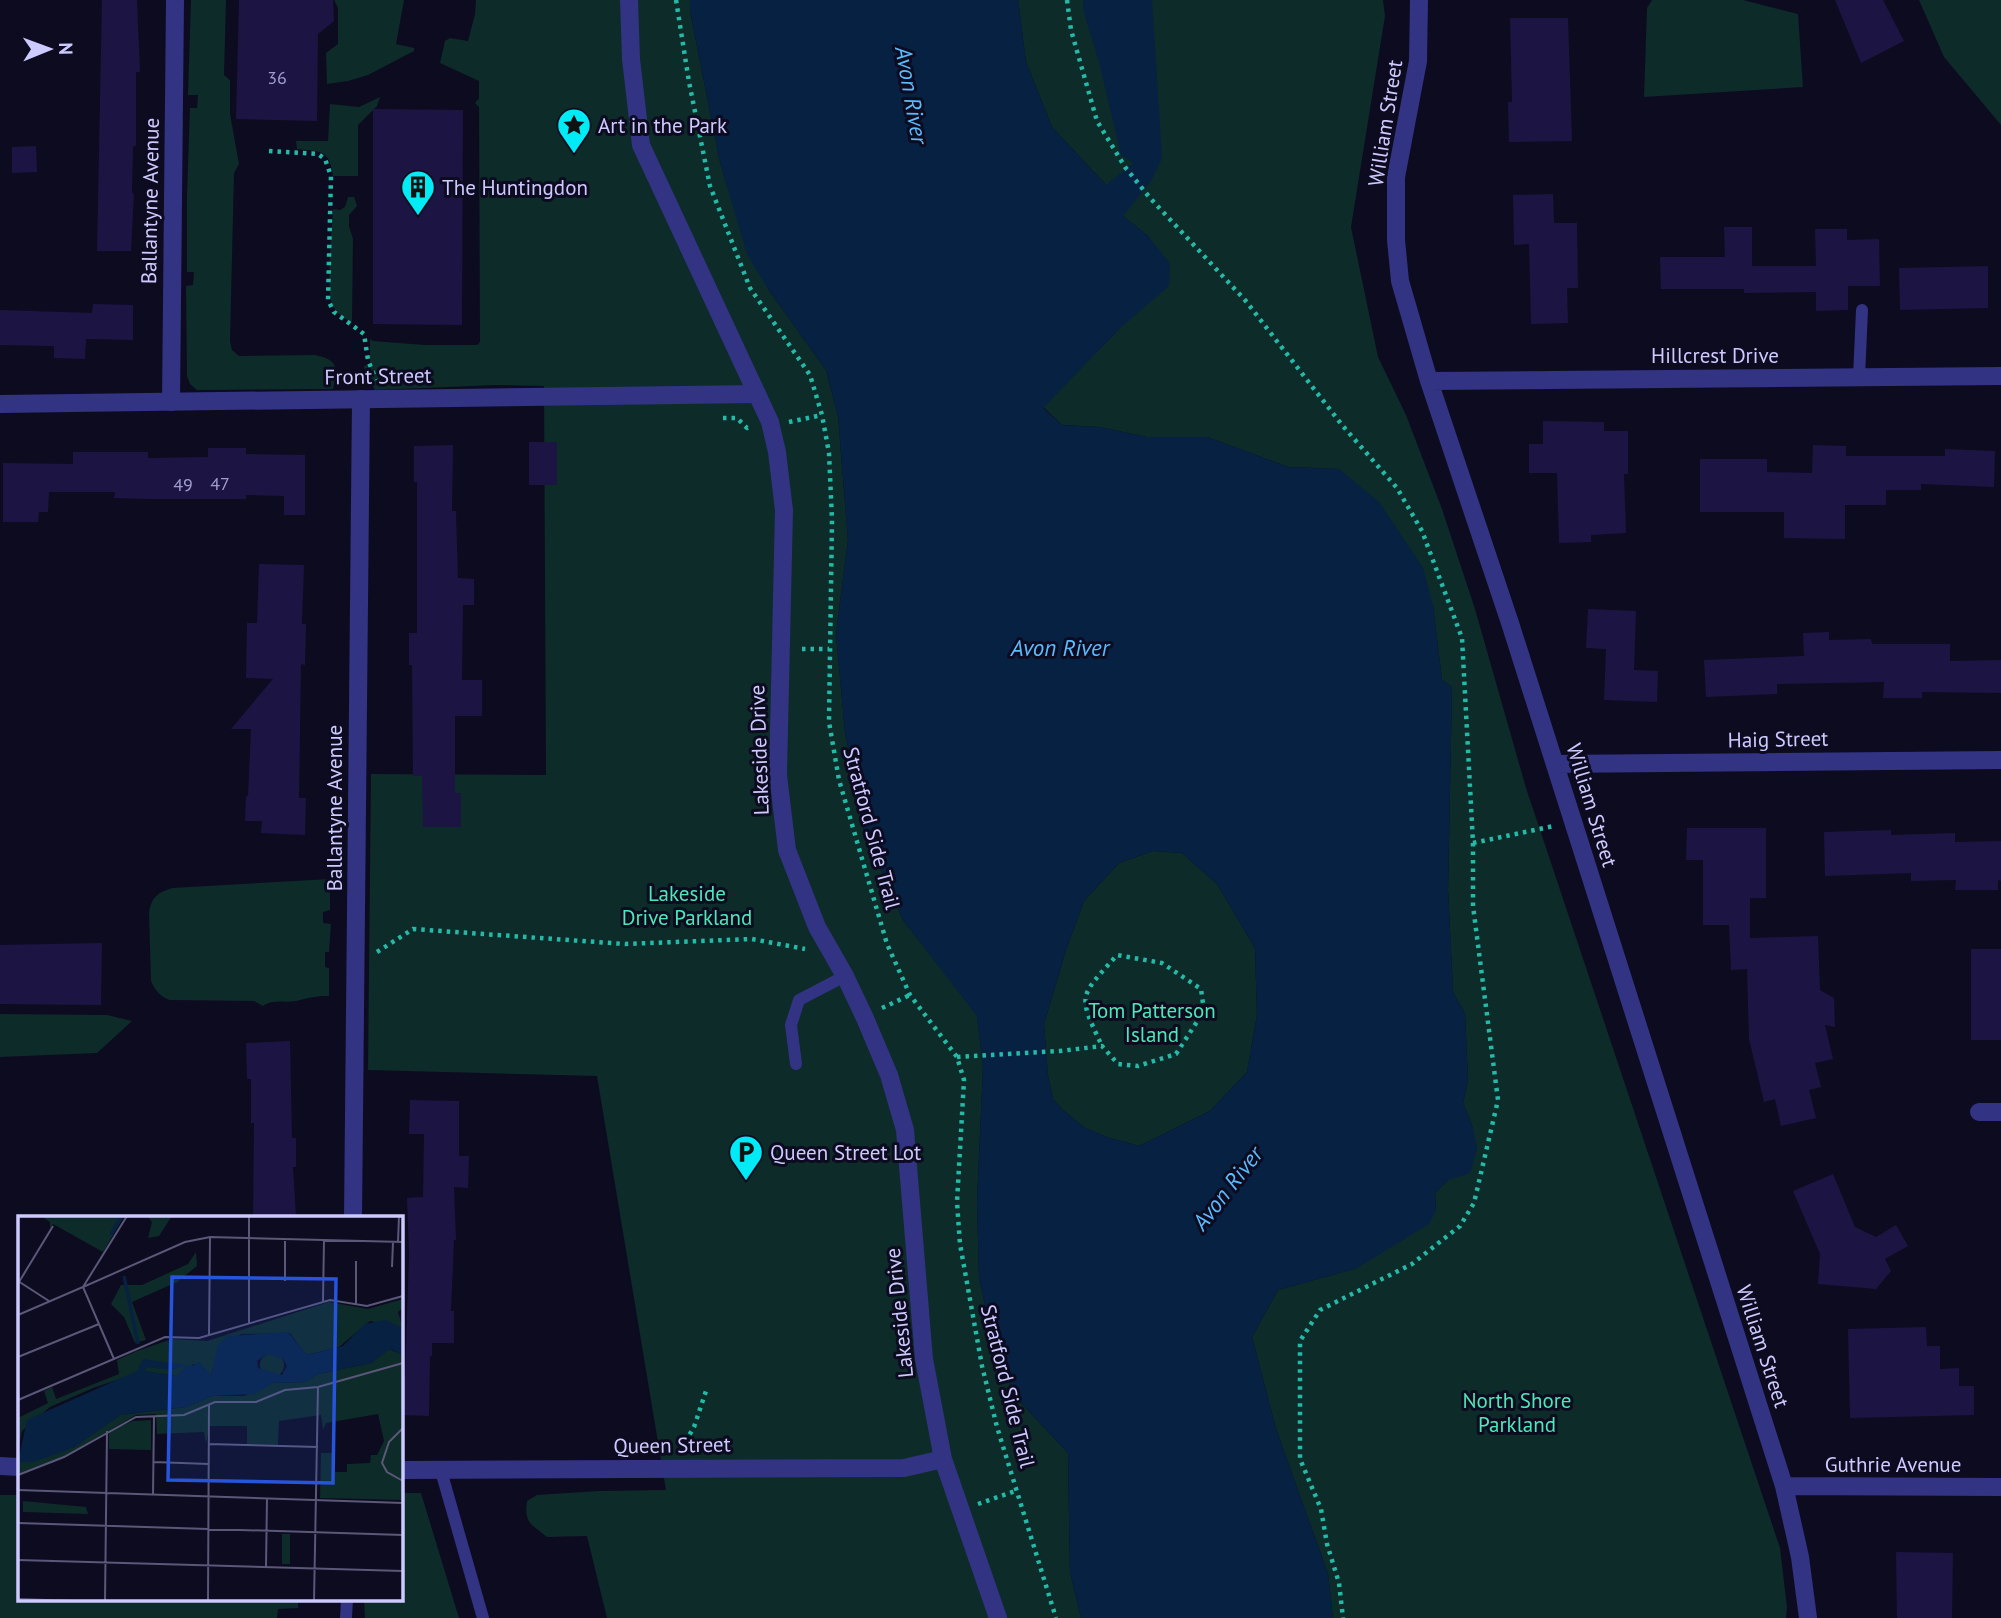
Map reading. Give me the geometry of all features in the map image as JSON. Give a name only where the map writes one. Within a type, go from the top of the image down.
[{"type":"street","name":"Ballantyne Avenue","points":[[171,402],[175,0]]},
{"type":"street","name":"Lakeside Drive","points":[[629,0],[631,59],[641,145],[770,422],[777,452],[785,510],[778,775],[787,850],[817,927],[845,976],[889,1075],[905,1130],[924,1359],[943,1459],[998,1618]]},
{"type":"street","name":"William Street","points":[[1419,0],[1418,61],[1396,177],[1396,240],[1400,281],[1429,381],[1510,623],[1784,1486],[1800,1558],[1808,1618]]},
{"type":"street","name":"Hillcrest Drive","points":[[1429,381],[2001,376]]},
{"type":"street","name":"Front Street","points":[[0,404],[757,394]]},
{"type":"street","name":"Ballantyne Avenue","points":[[354,1216],[361,399]]},
{"type":"street","name":"Haig Street","points":[[1555,764],[2001,760]]},
{"type":"street","points":[[1979,1112],[2001,1111]]},
{"type":"street","name":"Queen Street","points":[[402,1470],[904,1468],[943,1459]]},
{"type":"street","points":[[0,1466],[18,1467]]},
{"type":"street","name":"Guthrie Avenue","points":[[1784,1486],[2001,1488]]},
{"type":"lane","points":[[1858,377],[1861,310]]},
{"type":"lane","points":[[796,1064],[791,1025],[799,1000],[845,976]]},
{"type":"lane","points":[[441,1471],[482,1618]]},
{"type":"lane","points":[[346,1618],[347,1600]]},
{"type":"path","name":"Stratford Side Trail","points":[[676,0],[710,186],[750,288],[810,375],[822,415],[829,453],[832,520],[829,722],[839,780],[887,944],[910,995],[957,1057],[964,1080],[957,1202],[960,1244],[982,1366],[997,1427],[1056,1618]]},
{"type":"path","points":[[1067,0],[1071,30],[1097,121],[1125,167],[1263,322],[1342,425],[1397,488],[1422,531],[1462,638],[1473,843],[1473,906],[1498,1100],[1474,1203],[1460,1226],[1412,1264],[1320,1310],[1300,1341],[1300,1459],[1321,1509],[1327,1544],[1339,1583],[1343,1618]]},
{"type":"path","points":[[269,151],[318,154],[325,159],[331,176],[328,300],[334,312],[364,334],[368,360],[383,399]]},
{"type":"path","points":[[714,418],[737,418],[747,428],[822,415]]},
{"type":"path","points":[[1473,843],[1572,820]]},
{"type":"path","points":[[356,966],[412,929],[625,943],[752,939],[833,955]]},
{"type":"path","points":[[1117,956],[1162,963],[1201,989],[1204,1011],[1176,1054],[1138,1066],[1118,1064],[1102,1046],[1085,1009],[1086,990],[1117,956]]},
{"type":"path","points":[[864,1016],[910,995]]},
{"type":"path","points":[[957,1057],[1102,1046]]},
{"type":"path","points":[[670,1468],[694,1427],[706,1388]]},
{"type":"path","points":[[977,1505],[1018,1490]]},
{"type":"green space","points":[[191,0],[226,0],[224,75],[230,80],[230,114],[239,164],[234,173],[230,341],[232,350],[239,356],[315,355],[329,359],[336,370],[333,389],[197,390],[190,384],[187,376],[186,286],[193,285],[194,272],[187,272],[190,108],[197,108],[198,95],[188,95]]},
{"type":"green space","points":[[334,0],[404,0],[396,44],[414,48],[414,51],[368,75],[327,84],[326,53],[338,44],[338,8]]},
{"type":"green space","name":"Lakeside Drive Parkland","points":[[476,0],[690,0],[720,162],[733,205],[768,289],[826,370],[838,416],[848,540],[836,634],[845,732],[863,828],[903,920],[977,1015],[983,1068],[977,1201],[979,1277],[990,1328],[1013,1394],[1068,1453],[1070,1572],[1081,1618],[607,1618],[587,1536],[547,1537],[528,1519],[527,1501],[537,1495],[666,1490],[597,1076],[368,1070],[371,774],[546,775],[544,386],[496,385],[375,390],[365,374],[364,366],[370,364],[370,339],[425,345],[477,345],[480,342],[479,107],[475,103],[479,98],[479,81],[440,63],[445,41],[450,38],[468,41]]},
{"type":"green space","name":"North Shore Parkland","points":[[1018,0],[1383,0],[1385,16],[1351,227],[1378,357],[1406,415],[1442,509],[1475,609],[1526,788],[1780,1548],[1786,1618],[1333,1618],[1328,1574],[1276,1429],[1252,1337],[1278,1290],[1357,1268],[1436,1210],[1435,1193],[1448,1180],[1473,1128],[1463,1103],[1468,1080],[1465,1014],[1453,992],[1448,890],[1452,687],[1442,680],[1433,606],[1339,469],[1288,467],[1207,437],[1147,437],[1099,427],[1062,425],[1043,407],[1119,329],[1149,237],[1123,216],[1106,185],[1052,127],[1026,62]]},
{"type":"green space","points":[[1652,0],[1743,0],[1798,14],[1803,87],[1644,97],[1647,8]]},
{"type":"green space","points":[[1919,0],[2001,0],[2001,125],[1944,57]]},
{"type":"green space","points":[[380,97],[377,106],[358,125],[358,176],[333,176],[326,156],[297,149],[296,141],[328,141],[330,104],[359,107]]},
{"type":"green space","points":[[348,197],[354,197],[357,206],[349,215],[353,239],[352,322],[340,315],[332,304],[329,285],[333,209],[340,210],[345,207]]},
{"type":"green space","name":"Tom Patterson Island","points":[[1153,851],[1182,853],[1217,884],[1255,948],[1257,1015],[1247,1072],[1210,1111],[1139,1146],[1085,1128],[1053,1099],[1048,1076],[1044,1024],[1084,901],[1119,863]]},
{"type":"green space","points":[[330,879],[330,910],[323,912],[323,923],[331,924],[329,952],[325,952],[325,967],[329,968],[329,996],[275,1002],[263,1006],[254,1001],[170,1000],[154,988],[151,981],[149,912],[152,902],[159,894],[172,888]]},
{"type":"green space","points":[[0,1014],[107,1015],[132,1021],[97,1053],[0,1057]]},
{"type":"green space","points":[[402,1493],[421,1493],[459,1618],[365,1618],[364,1600],[402,1600]]},
{"type":"green space","points":[[0,1495],[18,1495],[18,1600],[298,1600],[298,1608],[278,1609],[277,1618],[0,1618]]},
{"type":"water","name":"Avon River","points":[[690,0],[1018,0],[1026,62],[1052,127],[1106,185],[1134,163],[1121,155],[1099,62],[1084,13],[1083,0],[1152,0],[1162,158],[1151,181],[1123,216],[1149,237],[1170,264],[1169,286],[1119,329],[1043,408],[1062,425],[1099,427],[1147,437],[1207,437],[1288,467],[1339,469],[1379,502],[1423,568],[1433,606],[1442,680],[1452,687],[1448,890],[1453,992],[1465,1014],[1468,1080],[1463,1103],[1473,1128],[1477,1149],[1470,1173],[1448,1180],[1435,1193],[1436,1210],[1429,1224],[1357,1268],[1278,1290],[1252,1337],[1276,1429],[1328,1574],[1333,1618],[1081,1618],[1070,1572],[1068,1453],[1013,1394],[990,1328],[979,1277],[977,1201],[983,1068],[977,1016],[903,920],[863,828],[845,732],[836,634],[848,540],[838,416],[826,370],[768,289],[747,254],[720,162]],"holes":[[[1153,851],[1182,853],[1217,884],[1255,948],[1257,1015],[1247,1072],[1210,1111],[1139,1146],[1085,1128],[1053,1099],[1048,1076],[1044,1024],[1084,901],[1119,863]]]},
{"type":"building","points":[[102,0],[137,0],[140,72],[136,72],[131,251],[97,251]]},
{"type":"building","points":[[239,0],[333,0],[334,21],[318,34],[317,121],[236,119]]},
{"type":"building","points":[[1835,0],[1883,0],[1904,41],[1861,63]]},
{"type":"building","points":[[1510,18],[1568,18],[1572,141],[1509,142],[1508,102],[1512,102]]},
{"type":"building","name":"The Huntingdon","points":[[373,109],[463,110],[462,325],[373,324]]},
{"type":"building","points":[[36,146],[37,172],[12,173],[12,147]]},
{"type":"building","points":[[1553,194],[1554,223],[1577,223],[1578,288],[1567,288],[1568,323],[1531,324],[1529,244],[1514,245],[1513,195]]},
{"type":"building","points":[[1724,227],[1752,227],[1752,266],[1816,266],[1815,229],[1847,229],[1847,240],[1879,239],[1880,286],[1848,286],[1848,310],[1816,311],[1816,292],[1744,293],[1744,289],[1661,289],[1660,257],[1725,257]]},
{"type":"building","points":[[1988,266],[1988,308],[1900,310],[1899,268]]},
{"type":"building","points":[[93,304],[133,305],[133,340],[86,339],[85,359],[54,358],[54,346],[0,345],[0,310],[92,313]]},
{"type":"building","points":[[1543,421],[1604,422],[1604,431],[1628,431],[1628,474],[1624,474],[1626,533],[1591,535],[1591,542],[1559,543],[1557,473],[1529,473],[1529,444],[1543,444]]},
{"type":"building","points":[[529,442],[557,442],[557,485],[529,485]]},
{"type":"building","points":[[453,445],[452,511],[456,511],[458,578],[474,579],[474,605],[463,605],[462,680],[482,680],[482,716],[455,716],[455,793],[461,793],[461,827],[423,827],[422,776],[413,776],[412,665],[409,665],[409,633],[417,633],[417,482],[414,482],[414,446]]},
{"type":"building","points":[[1813,445],[1846,446],[1846,456],[1945,456],[1945,449],[1995,451],[1994,487],[1921,484],[1921,490],[1886,490],[1886,505],[1845,505],[1845,539],[1784,538],[1784,512],[1700,512],[1700,459],[1767,459],[1767,472],[1812,473]]},
{"type":"building","points":[[208,448],[246,448],[246,454],[305,455],[305,515],[284,515],[284,496],[246,495],[246,499],[148,499],[114,498],[115,492],[49,492],[48,512],[39,512],[38,522],[3,522],[3,463],[73,464],[73,452],[148,452],[148,458],[208,457]]},
{"type":"building","points":[[259,564],[304,565],[302,624],[306,624],[305,665],[301,664],[299,798],[306,798],[305,835],[261,833],[262,821],[245,821],[251,729],[231,729],[273,679],[246,678],[247,623],[257,623]]},
{"type":"building","points":[[1588,609],[1636,611],[1634,670],[1658,671],[1657,702],[1604,700],[1606,649],[1586,648]]},
{"type":"building","points":[[1829,632],[1829,640],[1871,639],[1872,644],[1950,644],[1950,661],[2001,660],[2001,693],[1922,692],[1922,698],[1883,698],[1884,682],[1777,684],[1777,694],[1706,697],[1704,660],[1804,656],[1803,633]]},
{"type":"building","points":[[1687,828],[1766,828],[1766,898],[1750,898],[1750,938],[1818,936],[1820,990],[1834,998],[1835,1027],[1825,1025],[1833,1059],[1815,1063],[1821,1087],[1809,1090],[1816,1118],[1781,1126],[1775,1099],[1764,1102],[1749,1039],[1747,969],[1731,970],[1729,925],[1703,925],[1703,860],[1686,860]]},
{"type":"building","points":[[1891,830],[1891,835],[1955,833],[1955,842],[2001,841],[2001,881],[1998,880],[1998,890],[1955,890],[1956,880],[1911,881],[1911,873],[1825,876],[1824,832]]},
{"type":"building","points":[[102,943],[101,1005],[0,1004],[0,945]]},
{"type":"building","points":[[1971,949],[2001,949],[2001,1040],[1971,1040]]},
{"type":"building","points":[[290,1041],[292,1138],[296,1138],[296,1167],[293,1167],[296,1216],[253,1216],[254,1123],[251,1123],[251,1079],[247,1079],[246,1043]]},
{"type":"building","points":[[410,1100],[459,1101],[459,1156],[469,1156],[468,1188],[454,1187],[456,1240],[451,1311],[454,1311],[454,1343],[432,1343],[429,1416],[402,1415],[409,1255],[407,1198],[423,1197],[424,1134],[409,1134]]},
{"type":"building","points":[[1833,1174],[1855,1227],[1876,1237],[1896,1225],[1908,1246],[1885,1259],[1891,1271],[1876,1289],[1818,1284],[1820,1254],[1793,1191]]},
{"type":"building","points":[[1926,1327],[1927,1346],[1940,1346],[1940,1369],[1959,1368],[1959,1386],[1974,1386],[1974,1415],[1850,1418],[1848,1329]]},
{"type":"building","points":[[1896,1552],[1953,1553],[1952,1618],[1897,1618]]},
{"type":"place","name":"Art in the Park","points":[[574,155]]},
{"type":"place","name":"The Huntingdon","points":[[418,217]]},
{"type":"place","name":"Queen Street Lot","points":[[746,1182]]}]
